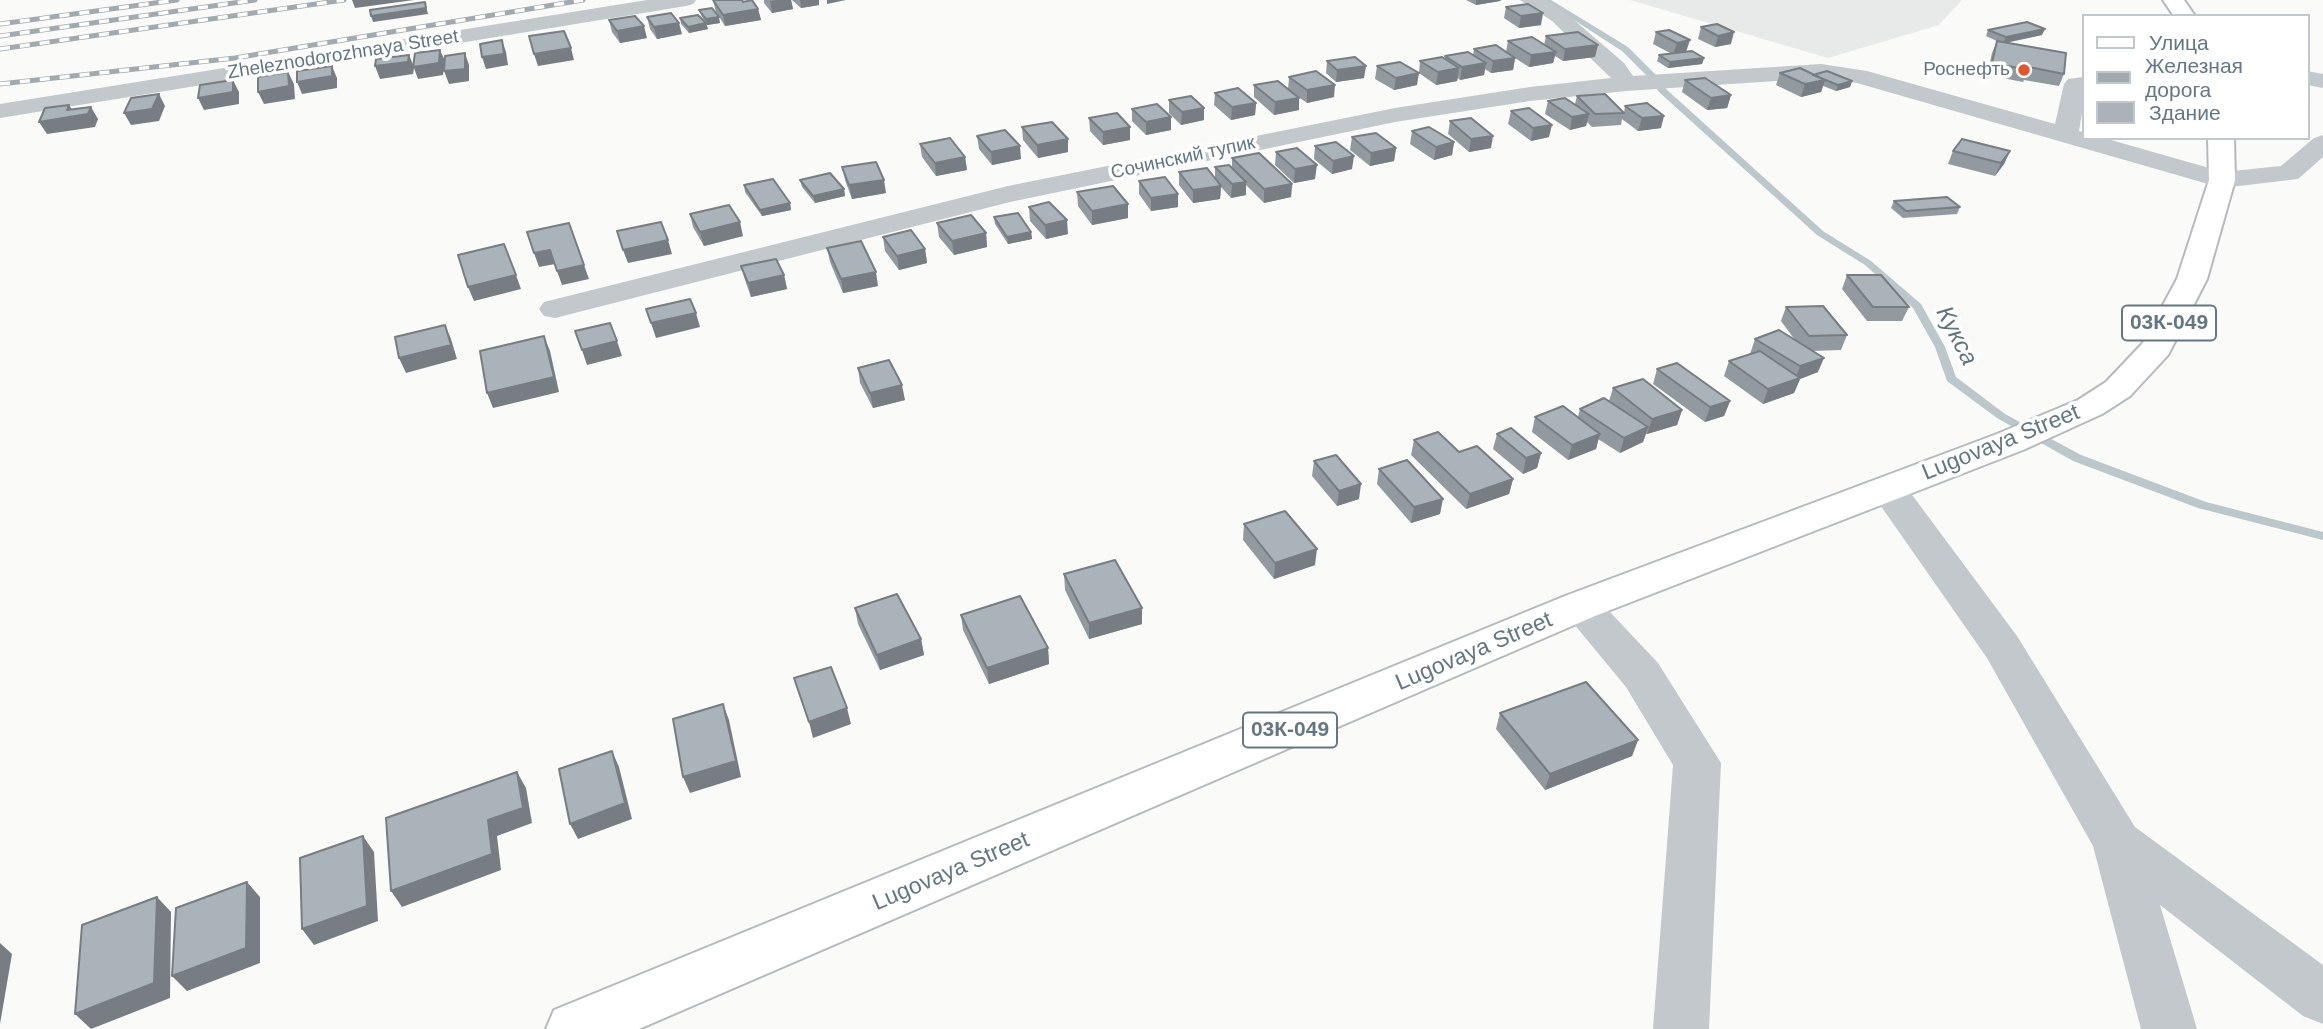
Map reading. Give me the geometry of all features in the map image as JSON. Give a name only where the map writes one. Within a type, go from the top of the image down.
[{"type":"main road","name":"Lugovaya Street","points":[[574,1029],[1366,699],[1580,606],[2010,442],[2090,407],[2118,388],[2156,348],[2192,279],[2222,180],[2221,140]]},
{"type":"street","name":"Zheleznodorozhnaya Street","points":[[0,111],[686,0]]},
{"type":"street","points":[[1531,0],[1559,17],[1616,68],[1644,83]]},
{"type":"street","name":"Сочинский тупик","points":[[555,309],[1008,194],[1395,115],[1530,94],[1644,83],[1821,71],[1859,76],[2222,180]]},
{"type":"street","points":[[2065,136],[2076,84],[2082,83]]},
{"type":"street","points":[[2222,180],[2290,173],[2323,143]]},
{"type":"street","points":[[1888,489],[2002,647],[2117,842],[2169,1029]]},
{"type":"street","points":[[1580,606],[1642,675],[1697,763],[1681,1029]]},
{"type":"street","points":[[2117,842],[2323,998]]},
{"type":"shaded area","points":[[1630,0],[1962,0],[1939,25],[1828,58]]},
{"type":"building","points":[[713,0],[752,0],[758,9],[723,15]]},
{"type":"building","points":[[425,2],[426,8],[371,16],[370,10]]},
{"type":"building","points":[[1528,4],[1543,13],[1521,16],[1506,7]]},
{"type":"building","points":[[712,8],[719,17],[706,19],[699,10]]},
{"type":"building","points":[[671,13],[679,23],[654,27],[647,17]]},
{"type":"building","points":[[698,15],[706,23],[688,27],[680,18]]},
{"type":"building","points":[[635,16],[644,26],[617,31],[609,20]]},
{"type":"building","points":[[2027,22],[2045,29],[2006,37],[1988,30]]},
{"type":"building","points":[[1717,24],[1734,32],[1718,36],[1701,27]]},
{"type":"building","points":[[1669,30],[1690,40],[1677,43],[1656,32]]},
{"type":"building","points":[[564,31],[571,48],[534,54],[529,36]]},
{"type":"building","points":[[1578,32],[1598,45],[1565,49],[1546,36]]},
{"type":"building","points":[[1532,37],[1556,52],[1531,55],[1508,41]]},
{"type":"building","points":[[502,40],[504,54],[482,57],[480,44]]},
{"type":"building","points":[[1997,41],[2066,53],[2064,74],[1992,63]]},
{"type":"building","points":[[1496,45],[1515,58],[1493,61],[1474,49]]},
{"type":"building","points":[[440,50],[439,63],[413,67],[415,53]]},
{"type":"building","points":[[1692,51],[1704,58],[1670,62],[1659,55]]},
{"type":"building","points":[[1468,52],[1486,63],[1462,67],[1445,56]]},
{"type":"building","points":[[465,53],[465,69],[444,71],[445,56]]},
{"type":"building","points":[[409,55],[408,62],[375,66],[376,59]]},
{"type":"building","points":[[1355,57],[1366,66],[1337,70],[1327,61]]},
{"type":"building","points":[[1442,57],[1459,68],[1438,72],[1420,61]]},
{"type":"building","points":[[1400,62],[1419,73],[1396,78],[1377,66]]},
{"type":"building","points":[[332,66],[332,76],[297,82],[297,71]]},
{"type":"building","points":[[1800,68],[1825,80],[1805,84],[1780,73]]},
{"type":"building","points":[[1316,71],[1335,85],[1307,90],[1289,77]]},
{"type":"building","points":[[1827,71],[1852,81],[1838,85],[1813,75]]},
{"type":"building","points":[[288,72],[289,86],[258,92],[258,77]]},
{"type":"building","points":[[1705,78],[1731,95],[1711,98],[1685,80]]},
{"type":"building","points":[[233,80],[233,92],[198,98],[200,85]]},
{"type":"building","points":[[1278,81],[1299,98],[1275,102],[1254,85]]},
{"type":"building","points":[[1238,88],[1256,103],[1232,107],[1215,93]]},
{"type":"building","points":[[159,94],[152,109],[124,113],[131,98]]},
{"type":"building","points":[[1605,94],[1624,113],[1595,114],[1577,96]]},
{"type":"building","points":[[1191,96],[1204,108],[1182,112],[1169,100]]},
{"type":"building","points":[[1565,98],[1589,114],[1572,117],[1548,101]]},
{"type":"building","points":[[1647,103],[1664,116],[1642,118],[1625,106]]},
{"type":"building","points":[[1157,104],[1171,117],[1146,122],[1132,109]]},
{"type":"building","points":[[69,105],[67,110],[91,107],[88,114],[39,122],[45,108]]},
{"type":"building","points":[[1529,108],[1552,125],[1533,128],[1511,111]]},
{"type":"building","points":[[1117,113],[1130,127],[1103,132],[1089,118]]},
{"type":"building","points":[[1471,118],[1493,136],[1471,139],[1450,121]]},
{"type":"building","points":[[1052,122],[1068,139],[1037,145],[1022,127]]},
{"type":"building","points":[[1429,127],[1454,142],[1436,147],[1412,131]]},
{"type":"building","points":[[1005,130],[1020,146],[991,152],[977,136]]},
{"type":"building","points":[[1376,133],[1396,148],[1371,153],[1352,137]]},
{"type":"building","points":[[950,138],[965,157],[935,163],[920,144]]},
{"type":"building","points":[[1962,139],[2010,151],[2001,163],[1953,151]]},
{"type":"building","points":[[1336,142],[1354,156],[1333,161],[1315,146]]},
{"type":"building","points":[[1297,148],[1317,165],[1295,169],[1276,152]]},
{"type":"building","points":[[1259,153],[1292,184],[1264,189],[1232,158]]},
{"type":"building","points":[[876,162],[884,180],[849,185],[842,167]]},
{"type":"building","points":[[1229,165],[1246,182],[1232,184],[1215,167]]},
{"type":"building","points":[[1207,168],[1221,186],[1193,190],[1179,172]]},
{"type":"building","points":[[830,173],[844,189],[813,196],[800,180]]},
{"type":"building","points":[[1165,177],[1178,194],[1151,198],[1139,181]]},
{"type":"building","points":[[773,179],[790,203],[760,210],[744,185]]},
{"type":"building","points":[[1113,186],[1128,204],[1092,211],[1077,192]]},
{"type":"building","points":[[1947,197],[1960,207],[1906,211],[1894,201]]},
{"type":"building","points":[[1049,202],[1067,220],[1045,225],[1029,207]]},
{"type":"building","points":[[729,205],[740,222],[700,232],[690,214]]},
{"type":"building","points":[[1018,213],[1031,232],[1007,237],[994,217]]},
{"type":"building","points":[[971,215],[986,233],[952,241],[937,223]]},
{"type":"building","points":[[661,222],[668,240],[623,250],[617,231]]},
{"type":"building","points":[[569,223],[584,265],[557,271],[550,250],[534,253],[527,232]]},
{"type":"building","points":[[911,230],[925,249],[897,256],[883,237]]},
{"type":"building","points":[[861,241],[876,272],[841,279],[827,248]]},
{"type":"building","points":[[504,244],[516,275],[468,287],[458,255]]},
{"type":"building","points":[[776,259],[784,275],[748,283],[741,266]]},
{"type":"building","points":[[1847,275],[1881,275],[1909,307],[1873,307]]},
{"type":"building","points":[[690,299],[696,313],[651,323],[646,309]]},
{"type":"building","points":[[1823,306],[1847,335],[1809,336],[1786,307]]},
{"type":"building","points":[[610,323],[617,341],[582,350],[575,331]]},
{"type":"building","points":[[445,325],[451,345],[399,358],[395,337]]},
{"type":"building","points":[[1779,330],[1824,358],[1800,366],[1755,339]]},
{"type":"building","points":[[544,336],[554,377],[487,393],[480,351]]},
{"type":"building","points":[[1760,351],[1800,378],[1768,389],[1729,361]]},
{"type":"building","points":[[889,360],[902,385],[870,393],[858,368]]},
{"type":"building","points":[[1677,363],[1730,401],[1710,407],[1657,369]]},
{"type":"building","points":[[1643,379],[1682,410],[1652,419],[1613,388]]},
{"type":"building","points":[[1604,398],[1648,427],[1624,438],[1580,409]]},
{"type":"building","points":[[1563,406],[1600,434],[1572,445],[1535,417]]},
{"type":"building","points":[[1511,428],[1541,453],[1526,458],[1497,434]]},
{"type":"building","points":[[1438,432],[1459,452],[1477,446],[1513,479],[1470,494],[1414,440]]},
{"type":"building","points":[[1336,455],[1361,484],[1339,491],[1314,461]]},
{"type":"building","points":[[1407,460],[1443,499],[1414,507],[1379,469]]},
{"type":"building","points":[[1285,511],[1317,549],[1275,563],[1244,524]]},
{"type":"building","points":[[1115,560],[1142,608],[1089,623],[1064,574]]},
{"type":"building","points":[[897,594],[921,639],[877,655],[855,608]]},
{"type":"building","points":[[1020,596],[1048,648],[987,668],[961,615]]},
{"type":"building","points":[[831,667],[847,708],[809,722],[794,678]]},
{"type":"building","points":[[1586,682],[1638,740],[1550,774],[1500,713]]},
{"type":"building","points":[[723,704],[736,761],[683,777],[673,719]]},
{"type":"building","points":[[612,751],[625,803],[570,824],[559,769]]},
{"type":"building","points":[[517,772],[523,808],[488,820],[492,854],[391,891],[386,818]]},
{"type":"building","points":[[363,836],[367,906],[302,929],[300,858]]},
{"type":"building","points":[[247,882],[246,948],[172,976],[176,908]]},
{"type":"building","points":[[157,897],[154,983],[75,1014],[82,925]]},
{"type":"waterway","name":"Кукса","points":[[1546,0],[1625,49],[1662,90],[1820,233],[1868,263],[1917,306],[1940,347],[1951,379],[2001,416],[2077,458],[2202,505],[2323,536]]},
{"type":"railway","points":[[0,24],[177,0]]},
{"type":"railway","points":[[0,36],[255,0]]},
{"type":"railway","points":[[0,49],[344,0]]},
{"type":"railway","points":[[0,84],[235,58],[583,0]]},
{"type":"place","name":"Роснефть","points":[[2024,70]]}]
